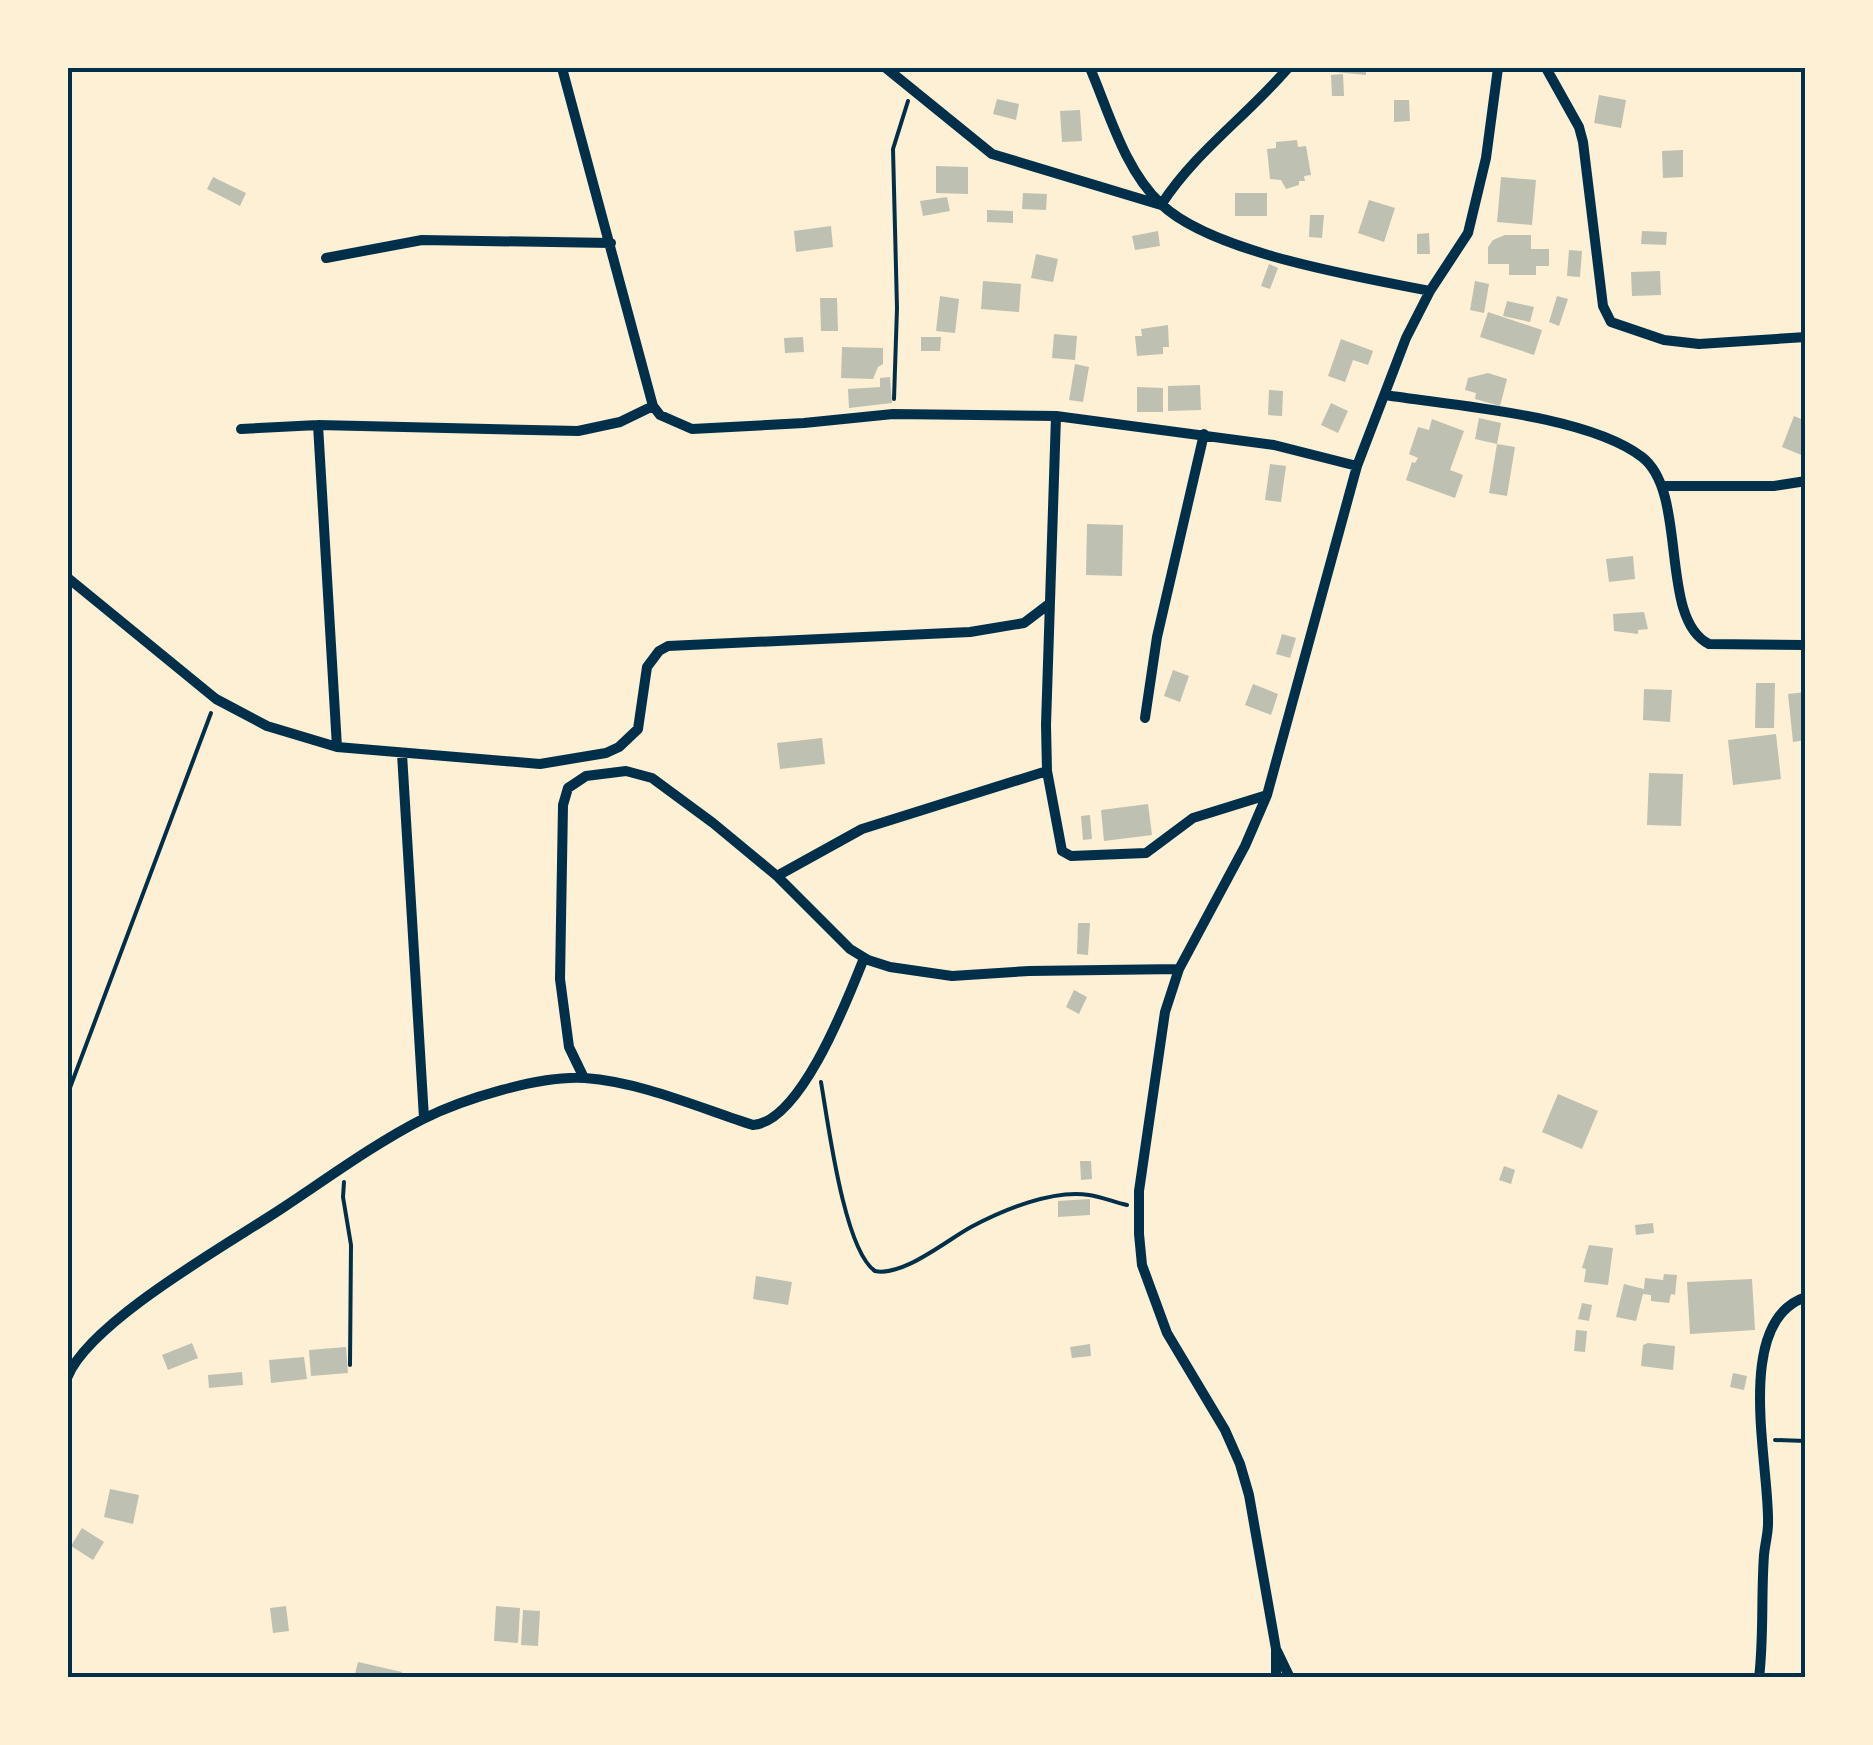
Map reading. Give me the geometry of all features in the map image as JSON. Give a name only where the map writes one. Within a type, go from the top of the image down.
[{"type":"street","points":[[562,68],[654,406],[660,415],[692,429],[804,424],[893,414],[1056,416],[1204,434],[1357,466]]},
{"type":"street","points":[[886,68],[992,154],[1161,205],[1206,231],[1244,246],[1333,272],[1430,291]]},
{"type":"street","points":[[1090,68],[1132,163],[1161,205]]},
{"type":"street","points":[[1161,205],[1208,144],[1288,68]]},
{"type":"street","points":[[1276,1678],[1276,1649],[1240,1464],[1226,1430],[1167,1333],[1142,1265],[1139,1208],[1155,1067],[1164,1012],[1179,968],[1245,846],[1267,794],[1357,466],[1406,338],[1430,291],[1468,233],[1486,158],[1498,68]]},
{"type":"street","points":[[1546,68],[1579,127],[1583,142],[1602,306],[1611,322],[1664,340],[1699,344],[1806,336]]},
{"type":"street","points":[[326,258],[422,240],[610,243]]},
{"type":"street","points":[[1385,395],[1554,421],[1598,433],[1645,458],[1663,486],[1681,596],[1688,626],[1696,638],[1708,644],[1806,646]]},
{"type":"street","points":[[241,429],[318,425],[578,431],[620,422],[654,406]]},
{"type":"street","points":[[1056,416],[1048,604],[1047,771],[1061,848],[1068,856],[1146,853],[1186,821],[1267,794]]},
{"type":"street","points":[[318,425],[338,748]]},
{"type":"street","points":[[1145,718],[1156,637],[1204,434]]},
{"type":"street","points":[[1663,486],[1774,486],[1806,481]]},
{"type":"street","points":[[68,578],[216,699],[267,726],[338,748],[540,764],[619,748],[638,729],[646,667],[668,646],[1004,628],[1024,623],[1048,604]]},
{"type":"street","points":[[402,754],[424,1118]]},
{"type":"street","points":[[584,1078],[569,1046],[560,979],[563,805],[568,788],[586,776],[626,770],[652,778],[777,876],[839,940],[864,958],[890,968],[952,976],[1179,968]]},
{"type":"street","points":[[777,876],[862,829],[1047,771]]},
{"type":"street","points":[[68,1376],[82,1352],[117,1320],[424,1118],[518,1086],[584,1078],[639,1089],[760,1125],[784,1110],[817,1058],[864,958]]},
{"type":"street","points":[[1759,1678],[1768,1527],[1758,1402],[1760,1374],[1780,1313],[1788,1304],[1806,1297]]},
{"type":"street","points":[[1276,1649],[1290,1678]]},
{"type":"path","points":[[893,414],[897,308],[893,149],[913,88]]},
{"type":"path","points":[[68,1093],[216,699]]},
{"type":"path","points":[[817,1058],[834,1158],[855,1240],[864,1261],[875,1272],[888,1272],[993,1217],[1061,1196],[1086,1194],[1139,1208]]},
{"type":"path","points":[[346,1167],[343,1197],[351,1245],[350,1365]]},
{"type":"path","points":[[1762,1439],[1806,1440]]},
{"type":"building","points":[[1336,68],[1366,68],[1366,75],[1335,72]]},
{"type":"building","points":[[1343,74],[1344,96],[1332,96],[1331,75]]},
{"type":"building","points":[[1599,95],[1626,100],[1621,128],[1594,123]]},
{"type":"building","points":[[997,99],[1019,104],[1016,120],[993,114]]},
{"type":"building","points":[[1394,100],[1409,100],[1410,121],[1394,122]]},
{"type":"building","points":[[1080,110],[1082,141],[1062,142],[1060,111]]},
{"type":"building","points":[[1297,140],[1298,147],[1306,146],[1311,175],[1286,189],[1281,180],[1270,179],[1267,149],[1276,148],[1276,142]]},
{"type":"building","points":[[1683,150],[1683,177],[1663,178],[1662,151]]},
{"type":"building","points":[[936,166],[968,167],[968,194],[936,193]]},
{"type":"building","points":[[213,177],[246,193],[240,206],[207,189]]},
{"type":"building","points":[[1501,177],[1536,180],[1532,225],[1497,222]]},
{"type":"building","points":[[1023,193],[1047,194],[1046,210],[1022,209]]},
{"type":"building","points":[[1235,193],[1267,193],[1267,216],[1235,216]]},
{"type":"building","points":[[947,197],[950,211],[923,216],[920,201]]},
{"type":"building","points":[[1369,200],[1395,208],[1384,242],[1358,233]]},
{"type":"building","points":[[987,210],[1013,211],[1013,223],[987,222]]},
{"type":"building","points":[[1310,215],[1324,215],[1322,238],[1309,237]]},
{"type":"building","points":[[831,226],[833,247],[796,252],[794,231]]},
{"type":"building","points":[[1158,231],[1160,246],[1135,250],[1132,236]]},
{"type":"building","points":[[1642,231],[1667,232],[1666,245],[1641,244]]},
{"type":"building","points":[[1429,233],[1430,254],[1417,254],[1417,234]]},
{"type":"building","points":[[1505,235],[1531,235],[1531,249],[1549,249],[1549,266],[1536,266],[1536,275],[1509,275],[1509,264],[1488,264],[1488,247]]},
{"type":"building","points":[[1569,250],[1582,251],[1580,277],[1567,276]]},
{"type":"building","points":[[1036,254],[1058,259],[1053,282],[1031,278]]},
{"type":"building","points":[[1269,264],[1278,268],[1270,289],[1261,286]]},
{"type":"building","points":[[1660,271],[1661,295],[1632,296],[1631,272]]},
{"type":"building","points":[[983,281],[1021,284],[1019,312],[981,309]]},
{"type":"building","points":[[1475,281],[1489,284],[1484,313],[1470,310]]},
{"type":"building","points":[[940,296],[959,299],[955,333],[936,331]]},
{"type":"building","points":[[1557,296],[1568,299],[1559,326],[1549,322]]},
{"type":"building","points":[[820,298],[837,298],[838,331],[821,331]]},
{"type":"building","points":[[1507,301],[1534,307],[1530,322],[1503,316]]},
{"type":"building","points":[[1488,312],[1542,330],[1534,355],[1480,337]]},
{"type":"building","points":[[1168,325],[1169,347],[1163,347],[1163,354],[1137,356],[1135,336],[1142,336],[1141,329]]},
{"type":"building","points":[[1054,334],[1077,336],[1075,360],[1052,358]]},
{"type":"building","points":[[803,337],[804,352],[785,353],[784,338]]},
{"type":"building","points":[[921,337],[941,337],[940,351],[921,351]]},
{"type":"building","points":[[1341,339],[1373,351],[1368,365],[1353,360],[1345,382],[1328,376]]},
{"type":"building","points":[[842,347],[883,348],[883,364],[873,379],[841,378]]},
{"type":"building","points":[[1075,364],[1089,367],[1083,402],[1069,400]]},
{"type":"building","points":[[1488,373],[1507,379],[1500,406],[1475,399],[1476,393],[1465,390],[1468,378]]},
{"type":"building","points":[[890,377],[892,403],[849,408],[848,389],[880,387],[880,378]]},
{"type":"building","points":[[1200,385],[1201,410],[1168,411],[1168,386]]},
{"type":"building","points":[[1137,387],[1163,388],[1163,412],[1137,412]]},
{"type":"building","points":[[1269,390],[1283,391],[1282,416],[1268,415]]},
{"type":"building","points":[[1331,403],[1348,411],[1338,433],[1321,425]]},
{"type":"building","points":[[1794,416],[1806,421],[1806,457],[1782,447]]},
{"type":"building","points":[[1479,418],[1501,423],[1497,444],[1475,439]]},
{"type":"building","points":[[1432,419],[1464,431],[1450,470],[1463,475],[1455,498],[1406,480],[1412,462],[1418,458],[1409,454],[1418,427],[1429,430]]},
{"type":"building","points":[[1497,444],[1515,447],[1507,496],[1489,493]]},
{"type":"building","points":[[1270,464],[1286,466],[1281,502],[1265,500]]},
{"type":"building","points":[[1087,524],[1123,525],[1122,576],[1086,575]]},
{"type":"building","points":[[1633,556],[1635,579],[1609,582],[1606,559]]},
{"type":"building","points":[[1644,612],[1648,629],[1638,630],[1638,634],[1614,631],[1613,614]]},
{"type":"building","points":[[1282,634],[1296,638],[1290,658],[1276,654]]},
{"type":"building","points":[[1173,670],[1189,676],[1180,702],[1164,696]]},
{"type":"building","points":[[1756,683],[1775,683],[1774,728],[1755,728]]},
{"type":"building","points":[[1253,684],[1278,694],[1271,715],[1245,705]]},
{"type":"building","points":[[1644,689],[1672,690],[1670,722],[1643,720]]},
{"type":"building","points":[[1806,692],[1806,740],[1793,742],[1788,694]]},
{"type":"building","points":[[1776,734],[1781,779],[1733,785],[1728,740]]},
{"type":"building","points":[[822,738],[825,764],[780,769],[777,743]]},
{"type":"building","points":[[1649,773],[1683,774],[1681,826],[1647,825]]},
{"type":"building","points":[[1148,804],[1152,835],[1104,841],[1101,810]]},
{"type":"building","points":[[1090,815],[1092,839],[1083,840],[1081,816]]},
{"type":"building","points":[[1078,923],[1090,923],[1088,955],[1077,954]]},
{"type":"building","points":[[1074,990],[1087,997],[1079,1014],[1066,1007]]},
{"type":"building","points":[[1558,1094],[1598,1111],[1582,1149],[1542,1132]]},
{"type":"building","points":[[1080,1161],[1091,1161],[1092,1179],[1081,1180]]},
{"type":"building","points":[[1504,1166],[1515,1170],[1511,1184],[1499,1180]]},
{"type":"building","points":[[1090,1199],[1090,1215],[1058,1217],[1058,1201]]},
{"type":"building","points":[[1653,1223],[1654,1233],[1636,1235],[1635,1225]]},
{"type":"building","points":[[1589,1245],[1613,1248],[1608,1285],[1584,1282],[1586,1269],[1582,1268]]},
{"type":"building","points":[[1664,1274],[1677,1275],[1675,1295],[1671,1294],[1669,1303],[1651,1301],[1651,1295],[1643,1294],[1636,1321],[1616,1317],[1624,1284],[1644,1289],[1645,1278],[1663,1280]]},
{"type":"building","points":[[756,1276],[792,1282],[788,1305],[753,1299]]},
{"type":"building","points":[[1752,1279],[1755,1330],[1690,1334],[1687,1282]]},
{"type":"building","points":[[1582,1303],[1592,1305],[1589,1321],[1578,1319]]},
{"type":"building","points":[[1576,1330],[1587,1331],[1585,1352],[1574,1351]]},
{"type":"building","points":[[192,1343],[198,1358],[168,1370],[162,1355]]},
{"type":"building","points":[[1090,1344],[1091,1356],[1072,1358],[1070,1347]]},
{"type":"building","points":[[1643,1345],[1675,1346],[1673,1370],[1641,1366]]},
{"type":"building","points":[[346,1347],[348,1373],[311,1376],[309,1350]]},
{"type":"building","points":[[304,1357],[307,1379],[271,1383],[269,1360]]},
{"type":"building","points":[[242,1372],[243,1385],[209,1388],[208,1375]]},
{"type":"building","points":[[1733,1373],[1747,1376],[1744,1390],[1730,1387]]},
{"type":"building","points":[[110,1489],[139,1495],[133,1524],[104,1517]]},
{"type":"building","points":[[82,1528],[104,1542],[93,1560],[71,1546]]},
{"type":"building","points":[[286,1606],[289,1631],[273,1633],[270,1608]]},
{"type":"building","points":[[496,1606],[520,1608],[518,1643],[494,1641]]},
{"type":"building","points":[[523,1610],[540,1611],[538,1646],[521,1645]]},
{"type":"building","points":[[358,1662],[402,1672],[401,1678],[354,1678]]}]
